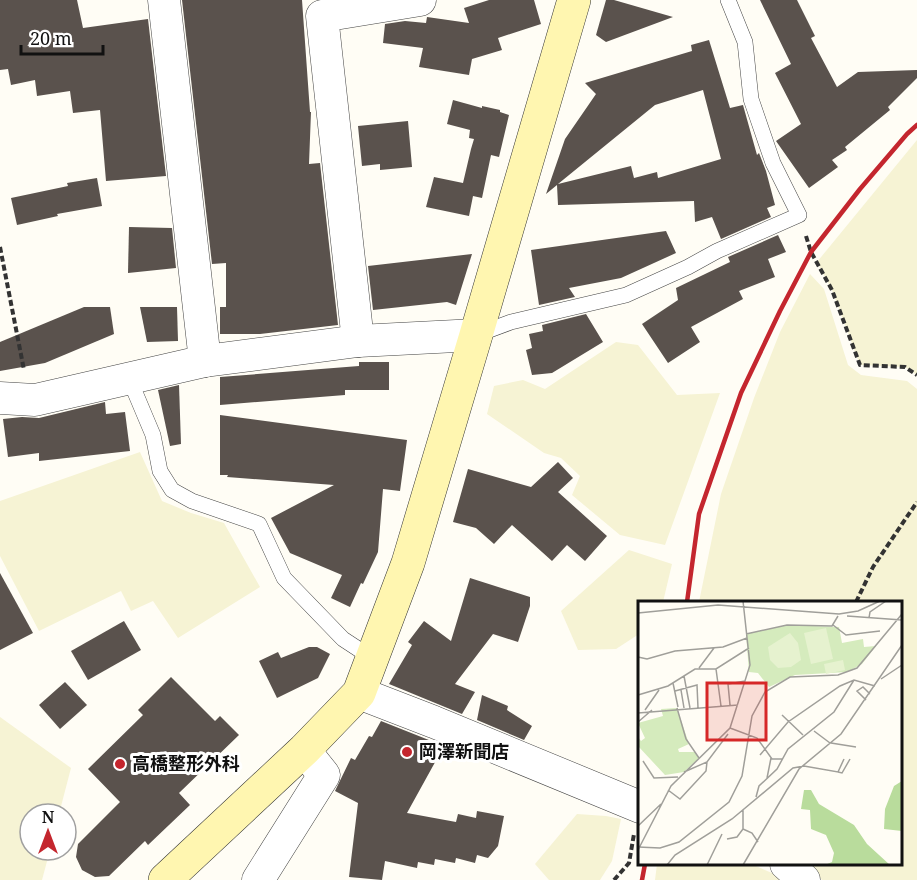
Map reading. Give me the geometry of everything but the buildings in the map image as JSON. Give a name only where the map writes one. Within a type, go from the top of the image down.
[{"type":"street","points":[[164,0],[205,361]]},
{"type":"street","points":[[358,341],[322,16],[420,0]]},
{"type":"street","points":[[165,880],[304,750],[359,693],[408,563],[574,0]]},
{"type":"street","points":[[0,398],[35,400],[205,361],[358,341],[476,335]]},
{"type":"street","points":[[359,693],[434,722],[637,819]]},
{"type":"street","points":[[258,880],[324,775],[304,750]]},
{"type":"street","points":[[787,865],[804,880]]},
{"type":"lane","points":[[476,335],[511,322],[626,295],[798,215],[773,163],[751,99],[745,42],[728,0]]},
{"type":"lane","points":[[129,378],[153,435],[160,471],[172,490],[192,501],[259,524],[284,578],[343,639],[372,658]]},
{"type":"path","points":[[798,215],[812,252],[832,290],[860,365],[905,367],[917,375]]},
{"type":"path","points":[[0,247],[24,372]]},
{"type":"path","points":[[857,601],[873,567],[917,502]]},
{"type":"path","points":[[614,880],[628,862],[637,819]]},
{"type":"shaded area","points":[[917,140],[917,375],[905,367],[860,365],[832,290],[817,262]]},
{"type":"shaded area","points":[[810,274],[824,289],[848,365],[861,375],[907,381],[917,389],[917,880],[822,880],[808,865],[902,865],[902,601],[699,601],[721,494],[754,398],[780,332]]},
{"type":"shaded area","points":[[616,342],[638,345],[677,395],[720,393],[665,545],[620,535],[572,495],[580,476],[561,458],[544,453],[487,414],[494,386],[523,380],[545,389]]},
{"type":"shaded area","points":[[140,452],[162,501],[224,523],[260,587],[178,638],[153,601],[131,611],[121,591],[39,631],[0,556],[0,501]]},
{"type":"shaded area","points":[[629,550],[672,564],[663,601],[638,601],[638,635],[616,649],[578,650],[561,611]]},
{"type":"shaded area","points":[[0,717],[71,768],[62,802],[18,802],[18,862],[47,862],[42,880],[0,880]]},
{"type":"shaded area","points":[[577,814],[621,819],[612,861],[600,880],[549,880],[535,864]]},
{"type":"shaded area","points":[[657,865],[753,865],[779,876],[781,880],[655,880]]},
{"type":"railway","points":[[687,601],[699,514],[741,393],[780,311],[811,252],[860,189],[917,125]]},
{"type":"railway","points":[[642,880],[645,865]]},
{"type":"place","name":"岡澤新聞店","points":[[407,752]]},
{"type":"place","name":"高橋整形外科","points":[[120,764]]}]
